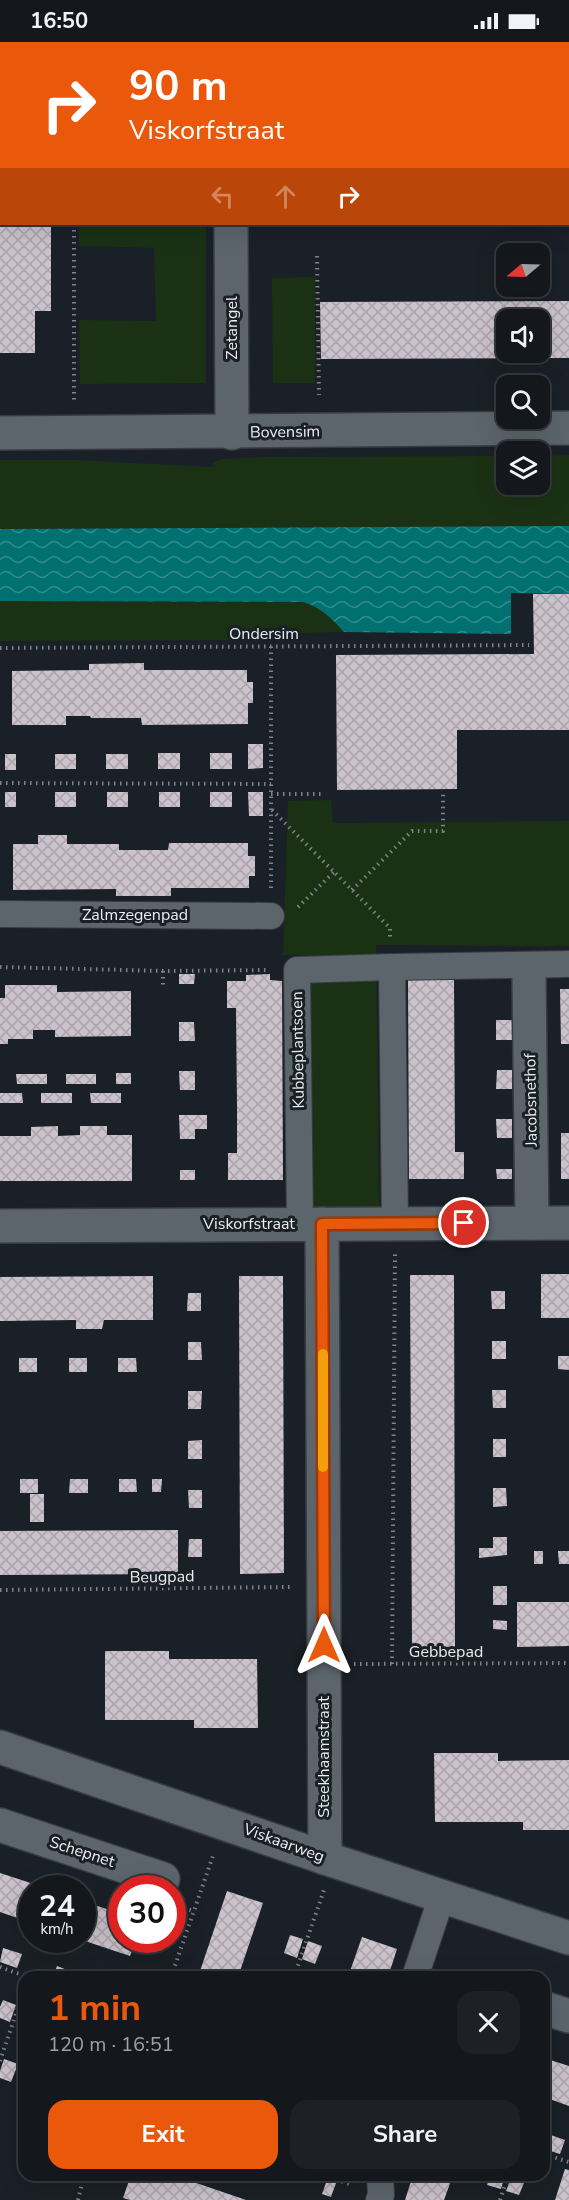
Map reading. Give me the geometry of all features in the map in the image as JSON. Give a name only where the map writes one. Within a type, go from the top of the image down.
[{"type":"street","name":"Zetangel","points":[[231,225],[232,432]]},
{"type":"street","name":"Bovensim","points":[[0,433],[569,428]]},
{"type":"street","name":"Zalmzegenpad","points":[[0,914],[271,915]]},
{"type":"street","name":"Kubbeplantsoen","points":[[311,1224],[297,970],[569,964]]},
{"type":"street","points":[[392,967],[395,1223]]},
{"type":"street","name":"Jacobsnethof","points":[[529,977],[532,1223]]},
{"type":"street","name":"Viskorfstraat","points":[[0,1226],[569,1223]]},
{"type":"street","name":"Steekhaamstraat","points":[[311,1224],[324,1587],[329,1859]]},
{"type":"street","name":"Viskaarweg","points":[[0,1747],[569,1938]]},
{"type":"street","name":"Schepnet","points":[[0,1825],[127,1875]]},
{"type":"street","points":[[418,1971],[442,1896]]},
{"type":"street","points":[[550,2010],[569,2016]]},
{"type":"street","points":[[379,2200],[380,2181]]},
{"type":"path","points":[[74,225],[74,433]]},
{"type":"path","points":[[317,256],[319,394]]},
{"type":"path","name":"Ondersim","points":[[0,648],[529,645]]},
{"type":"path","points":[[272,646],[271,915],[292,912],[334,872]]},
{"type":"path","points":[[0,783],[271,784]]},
{"type":"path","points":[[352,890],[412,831],[443,831],[443,792]]},
{"type":"path","points":[[271,794],[325,794]]},
{"type":"path","points":[[271,809],[390,928],[392,967]]},
{"type":"path","points":[[0,967],[163,971],[297,970]]},
{"type":"path","points":[[163,971],[163,987]]},
{"type":"path","points":[[392,1664],[395,1223]]},
{"type":"path","name":"Beugpad","points":[[0,1590],[324,1587]]},
{"type":"path","name":"Gebbepad","points":[[324,1664],[569,1663]]},
{"type":"path","points":[[173,1971],[225,1822]]},
{"type":"path","points":[[296,1971],[329,1859]]},
{"type":"path","points":[[186,1905],[194,1911]]},
{"type":"path","points":[[0,1967],[18,1973]]},
{"type":"path","points":[[0,2061],[18,2008]]},
{"type":"path","points":[[550,2156],[569,2162]]},
{"type":"path","points":[[78,2200],[83,2181]]},
{"type":"path","points":[[500,2200],[506,2181]]},
{"type":"green space","points":[[79,225],[206,225],[206,383],[80,384],[79,320],[156,321],[154,248],[79,246]]},
{"type":"green space","points":[[315,277],[315,383],[273,383],[272,278]]},
{"type":"green space","points":[[569,455],[569,526],[0,529],[0,460],[77,460],[212,467],[213,463],[222,459],[266,457],[496,456],[496,495],[550,495],[550,456]]},
{"type":"green space","points":[[0,601],[303,602],[321,610],[344,632],[261,634],[261,640],[0,641]]},
{"type":"green space","points":[[331,800],[333,823],[569,821],[569,946],[376,945],[379,1210],[308,1216],[309,955],[283,955],[288,801]]},
{"type":"water","points":[[569,526],[569,594],[511,593],[511,634],[344,632],[321,610],[303,602],[0,601],[0,529]]},
{"type":"building","points":[[0,225],[51,225],[51,311],[35,311],[35,353],[0,353]]},
{"type":"building","points":[[569,301],[569,358],[550,358],[550,309],[496,309],[496,358],[321,359],[320,302]]},
{"type":"building","points":[[533,594],[569,594],[569,730],[457,730],[457,789],[337,790],[336,655],[534,654]]},
{"type":"building","points":[[144,663],[144,670],[247,670],[247,682],[253,682],[253,703],[248,703],[248,724],[142,725],[141,718],[66,716],[66,725],[12,725],[12,671],[89,670],[89,664]]},
{"type":"building","points":[[248,744],[263,744],[263,768],[248,769]]},
{"type":"building","points":[[158,753],[180,753],[180,769],[158,769]]},
{"type":"building","points":[[210,753],[232,753],[232,769],[210,769]]},
{"type":"building","points":[[5,754],[16,754],[16,770],[5,770]]},
{"type":"building","points":[[55,754],[76,754],[76,769],[55,769]]},
{"type":"building","points":[[106,754],[128,754],[128,769],[106,769]]},
{"type":"building","points":[[5,792],[16,792],[16,807],[5,807]]},
{"type":"building","points":[[55,792],[76,792],[76,807],[55,807]]},
{"type":"building","points":[[107,792],[128,792],[128,807],[107,807]]},
{"type":"building","points":[[159,792],[180,792],[180,807],[159,807]]},
{"type":"building","points":[[210,792],[232,792],[232,807],[210,807]]},
{"type":"building","points":[[248,792],[263,792],[263,816],[249,816]]},
{"type":"building","points":[[38,835],[67,835],[67,844],[119,844],[119,850],[168,850],[169,843],[248,843],[248,856],[255,856],[255,876],[249,876],[249,888],[171,888],[171,896],[116,896],[116,889],[13,890],[13,844],[38,844]]},
{"type":"building","points":[[179,974],[195,974],[194,984],[179,984]]},
{"type":"building","points":[[270,974],[270,980],[282,981],[283,1180],[228,1180],[228,1153],[237,1153],[237,1105],[236,1008],[227,1008],[227,981],[246,981],[246,975]]},
{"type":"building","points":[[432,974],[443,974],[444,980],[454,980],[455,1152],[464,1152],[464,1179],[409,1179],[408,980],[433,980]]},
{"type":"building","points":[[5,985],[57,985],[57,992],[131,991],[131,1036],[55,1037],[55,1030],[33,1030],[33,1039],[8,1039],[8,1044],[0,1044],[0,998],[5,998]]},
{"type":"building","points":[[560,989],[569,989],[569,1044],[561,1044]]},
{"type":"building","points":[[496,1020],[512,1020],[512,1040],[496,1040]]},
{"type":"building","points":[[179,1022],[194,1022],[195,1041],[179,1041]]},
{"type":"building","points":[[497,1070],[512,1070],[512,1089],[496,1089]]},
{"type":"building","points":[[179,1071],[195,1071],[195,1090],[180,1090]]},
{"type":"building","points":[[116,1073],[131,1073],[131,1084],[116,1084]]},
{"type":"building","points":[[16,1074],[47,1074],[47,1084],[17,1084]]},
{"type":"building","points":[[66,1074],[96,1074],[96,1084],[66,1084]]},
{"type":"building","points":[[0,1093],[22,1093],[23,1103],[0,1103]]},
{"type":"building","points":[[41,1093],[72,1093],[72,1103],[41,1103]]},
{"type":"building","points":[[90,1093],[121,1093],[121,1103],[91,1103]]},
{"type":"building","points":[[179,1115],[207,1115],[207,1129],[195,1129],[195,1139],[180,1139]]},
{"type":"building","points":[[496,1119],[512,1119],[512,1138],[497,1138]]},
{"type":"building","points":[[58,1126],[58,1136],[80,1135],[80,1126],[107,1126],[107,1135],[132,1135],[132,1181],[0,1181],[0,1136],[31,1136],[31,1127]]},
{"type":"building","points":[[561,1133],[569,1133],[569,1179],[561,1179]]},
{"type":"building","points":[[496,1169],[512,1169],[512,1179],[497,1179]]},
{"type":"building","points":[[180,1170],[195,1170],[195,1180],[180,1180]]},
{"type":"building","points":[[541,1274],[569,1274],[569,1318],[541,1318]]},
{"type":"building","points":[[410,1275],[454,1275],[455,1647],[412,1647]]},
{"type":"building","points":[[153,1276],[153,1320],[104,1320],[102,1329],[76,1329],[76,1320],[0,1321],[0,1277]]},
{"type":"building","points":[[239,1276],[283,1276],[284,1573],[240,1574]]},
{"type":"building","points":[[491,1291],[505,1291],[505,1309],[492,1309]]},
{"type":"building","points":[[188,1293],[201,1293],[201,1311],[187,1311]]},
{"type":"building","points":[[492,1341],[506,1341],[506,1359],[492,1359]]},
{"type":"building","points":[[188,1342],[201,1342],[202,1360],[188,1360]]},
{"type":"building","points":[[558,1356],[569,1356],[569,1370],[558,1369]]},
{"type":"building","points":[[19,1358],[37,1358],[37,1372],[19,1372]]},
{"type":"building","points":[[69,1358],[87,1358],[87,1372],[69,1372]]},
{"type":"building","points":[[118,1358],[136,1358],[137,1372],[118,1372]]},
{"type":"building","points":[[492,1390],[506,1390],[506,1408],[493,1408]]},
{"type":"building","points":[[188,1391],[202,1391],[201,1409],[188,1409]]},
{"type":"building","points":[[493,1439],[506,1439],[506,1457],[493,1457]]},
{"type":"building","points":[[202,1440],[202,1459],[188,1459],[188,1441]]},
{"type":"building","points":[[20,1479],[38,1479],[38,1493],[20,1493]]},
{"type":"building","points":[[70,1479],[88,1479],[88,1493],[69,1493]]},
{"type":"building","points":[[119,1479],[136,1479],[137,1492],[119,1492]]},
{"type":"building","points":[[152,1479],[162,1479],[161,1492],[152,1492]]},
{"type":"building","points":[[493,1488],[506,1488],[507,1506],[493,1507]]},
{"type":"building","points":[[188,1490],[202,1490],[202,1508],[189,1508]]},
{"type":"building","points":[[30,1494],[44,1494],[44,1522],[30,1522]]},
{"type":"building","points":[[178,1530],[178,1574],[0,1575],[0,1531]]},
{"type":"building","points":[[493,1537],[507,1537],[507,1555],[479,1558],[479,1548],[493,1548]]},
{"type":"building","points":[[189,1539],[202,1539],[202,1557],[188,1557]]},
{"type":"building","points":[[534,1551],[543,1551],[543,1564],[534,1564]]},
{"type":"building","points":[[558,1551],[569,1551],[569,1564],[559,1564]]},
{"type":"building","points":[[493,1586],[507,1586],[507,1605],[493,1605]]},
{"type":"building","points":[[517,1602],[569,1602],[569,1646],[517,1647]]},
{"type":"building","points":[[493,1620],[507,1621],[507,1630],[493,1629]]},
{"type":"building","points":[[105,1651],[169,1651],[169,1659],[257,1659],[258,1728],[194,1728],[194,1720],[105,1720]]},
{"type":"building","points":[[434,1753],[498,1753],[498,1761],[569,1760],[569,1830],[523,1830],[523,1822],[435,1822]]},
{"type":"building","points":[[0,1873],[18,1879],[18,1918],[0,1912]]},
{"type":"building","points":[[227,1891],[263,1903],[240,1971],[200,1971]]},
{"type":"building","points":[[96,1906],[108,1909],[108,1949],[96,1945]]},
{"type":"building","points":[[290,1935],[303,1939],[297,1958],[284,1953]]},
{"type":"building","points":[[362,1937],[397,1949],[390,1971],[350,1971]]},
{"type":"building","points":[[308,1941],[322,1946],[315,1964],[302,1959]]},
{"type":"building","points":[[3,1948],[22,1954],[17,1968],[0,1962]]},
{"type":"building","points":[[57,1966],[70,1971],[55,1971]]},
{"type":"building","points":[[3,2000],[16,2005],[10,2022],[0,2018],[0,2007]]},
{"type":"building","points":[[4,2059],[18,2064],[11,2082],[0,2078]]},
{"type":"building","points":[[550,2060],[569,2066],[569,2106],[550,2099]]},
{"type":"building","points":[[550,2135],[565,2140],[560,2154],[550,2151]]},
{"type":"building","points":[[565,2169],[569,2170],[569,2200],[555,2200]]},
{"type":"building","points":[[129,2181],[191,2181],[246,2200],[130,2200],[123,2198]]},
{"type":"building","points":[[327,2181],[336,2183],[331,2197],[322,2194]]},
{"type":"building","points":[[411,2181],[451,2181],[444,2200],[405,2200]]},
{"type":"building","points":[[488,2181],[503,2181],[501,2189],[487,2185]]},
{"type":"building","points":[[510,2181],[525,2181],[519,2195],[506,2191]]},
{"type":"slow traffic","points":[[323,1354],[323,1467]]},
{"type":"route","points":[[324,1645],[322,1224],[464,1223]]}]
